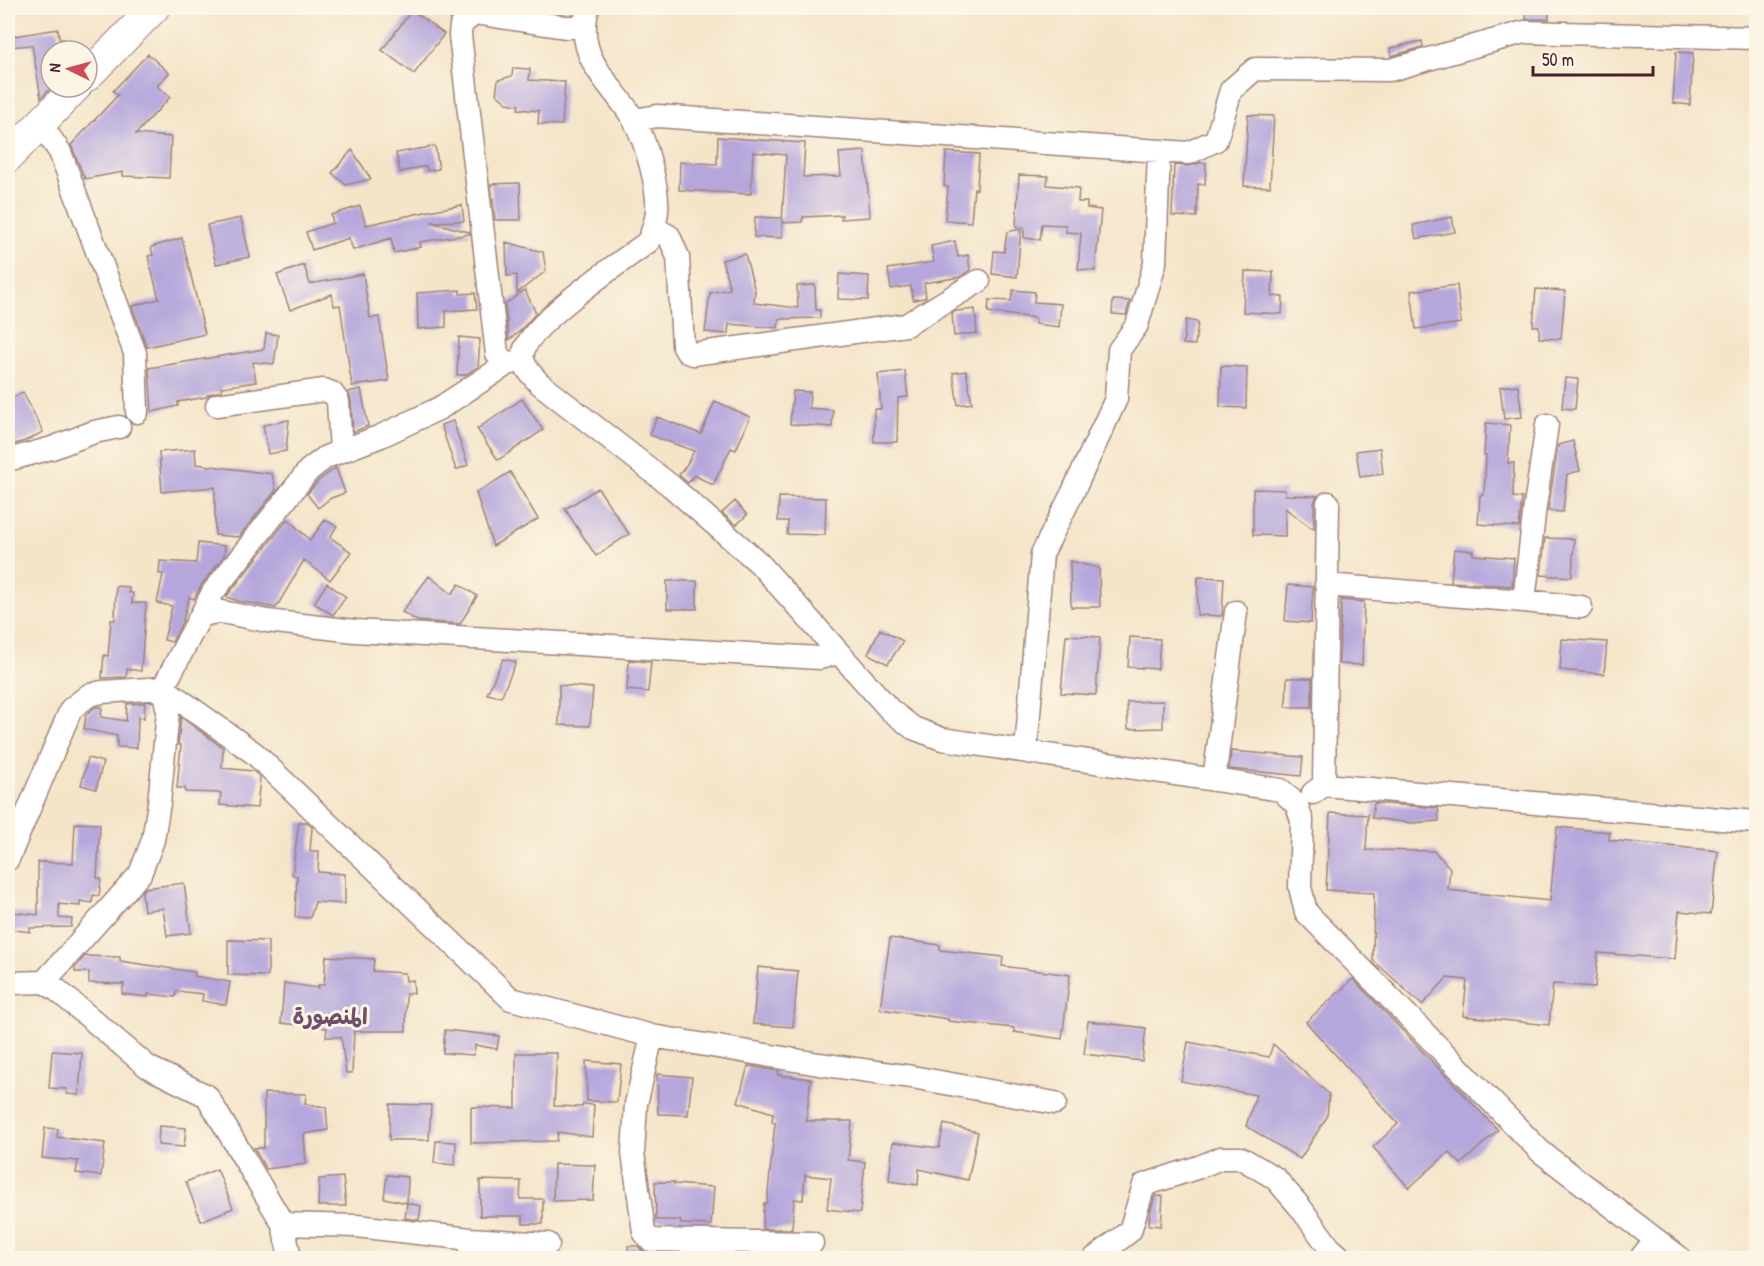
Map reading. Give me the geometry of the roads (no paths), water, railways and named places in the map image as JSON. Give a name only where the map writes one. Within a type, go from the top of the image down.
[{"type":"main road","points":[[99,64],[154,8]]},
{"type":"main road","points":[[8,157],[64,99]]},
{"type":"street","points":[[44,982],[140,874],[153,840],[159,803],[168,712],[163,688],[213,592],[309,470],[326,457],[381,436],[440,408],[515,362],[541,327],[572,298],[648,242],[658,210],[643,139],[635,120],[593,64],[587,46],[586,17],[565,27],[475,13],[461,25],[460,34],[497,354],[515,362],[529,371],[539,383],[671,486],[759,563],[890,710],[913,728],[942,739],[1281,790],[1297,805],[1302,821],[1300,887],[1306,912],[1541,1152],[1680,1258]]},
{"type":"street","points":[[635,120],[657,116],[1189,153],[1216,140],[1231,90],[1255,69],[1389,70],[1524,32],[1756,38]]},
{"type":"street","points":[[40,123],[60,152],[135,353],[137,412]]},
{"type":"street","points":[[1026,751],[1042,554],[1116,399],[1119,350],[1137,325],[1155,263],[1160,151]]},
{"type":"street","points":[[654,228],[669,236],[678,257],[683,345],[687,352],[693,354],[906,325],[979,281]]},
{"type":"street","points":[[217,405],[324,390],[332,393],[338,401],[341,451]]},
{"type":"street","points":[[1524,601],[1547,425]]},
{"type":"street","points":[[8,460],[52,448],[94,432],[119,427]]},
{"type":"street","points":[[1323,785],[1328,503]]},
{"type":"street","points":[[1326,585],[1581,607]]},
{"type":"street","points":[[201,616],[222,612],[267,621],[420,636],[820,658],[838,653]]},
{"type":"street","points":[[1214,780],[1236,612]]},
{"type":"street","points":[[8,859],[71,709],[89,695],[102,692],[163,688],[254,753],[511,999],[652,1036],[912,1077],[1055,1103]]},
{"type":"street","points":[[1297,805],[1323,785],[1756,822]]},
{"type":"street","points":[[8,983],[44,982],[57,990],[148,1067],[207,1096],[283,1224],[290,1258]]},
{"type":"street","points":[[652,1036],[636,1104],[633,1153],[644,1232],[650,1240],[812,1243]]},
{"type":"street","points":[[1095,1258],[1130,1231],[1144,1185],[1221,1158],[1241,1158],[1275,1178],[1300,1207],[1329,1247],[1341,1258]]},
{"type":"street","points":[[283,1224],[357,1226],[470,1249],[548,1244]]},
{"type":"street","points":[[1641,1258],[1655,1240]]},
{"type":"district","name":"المنصورة","points":[[330,1016]]}]
